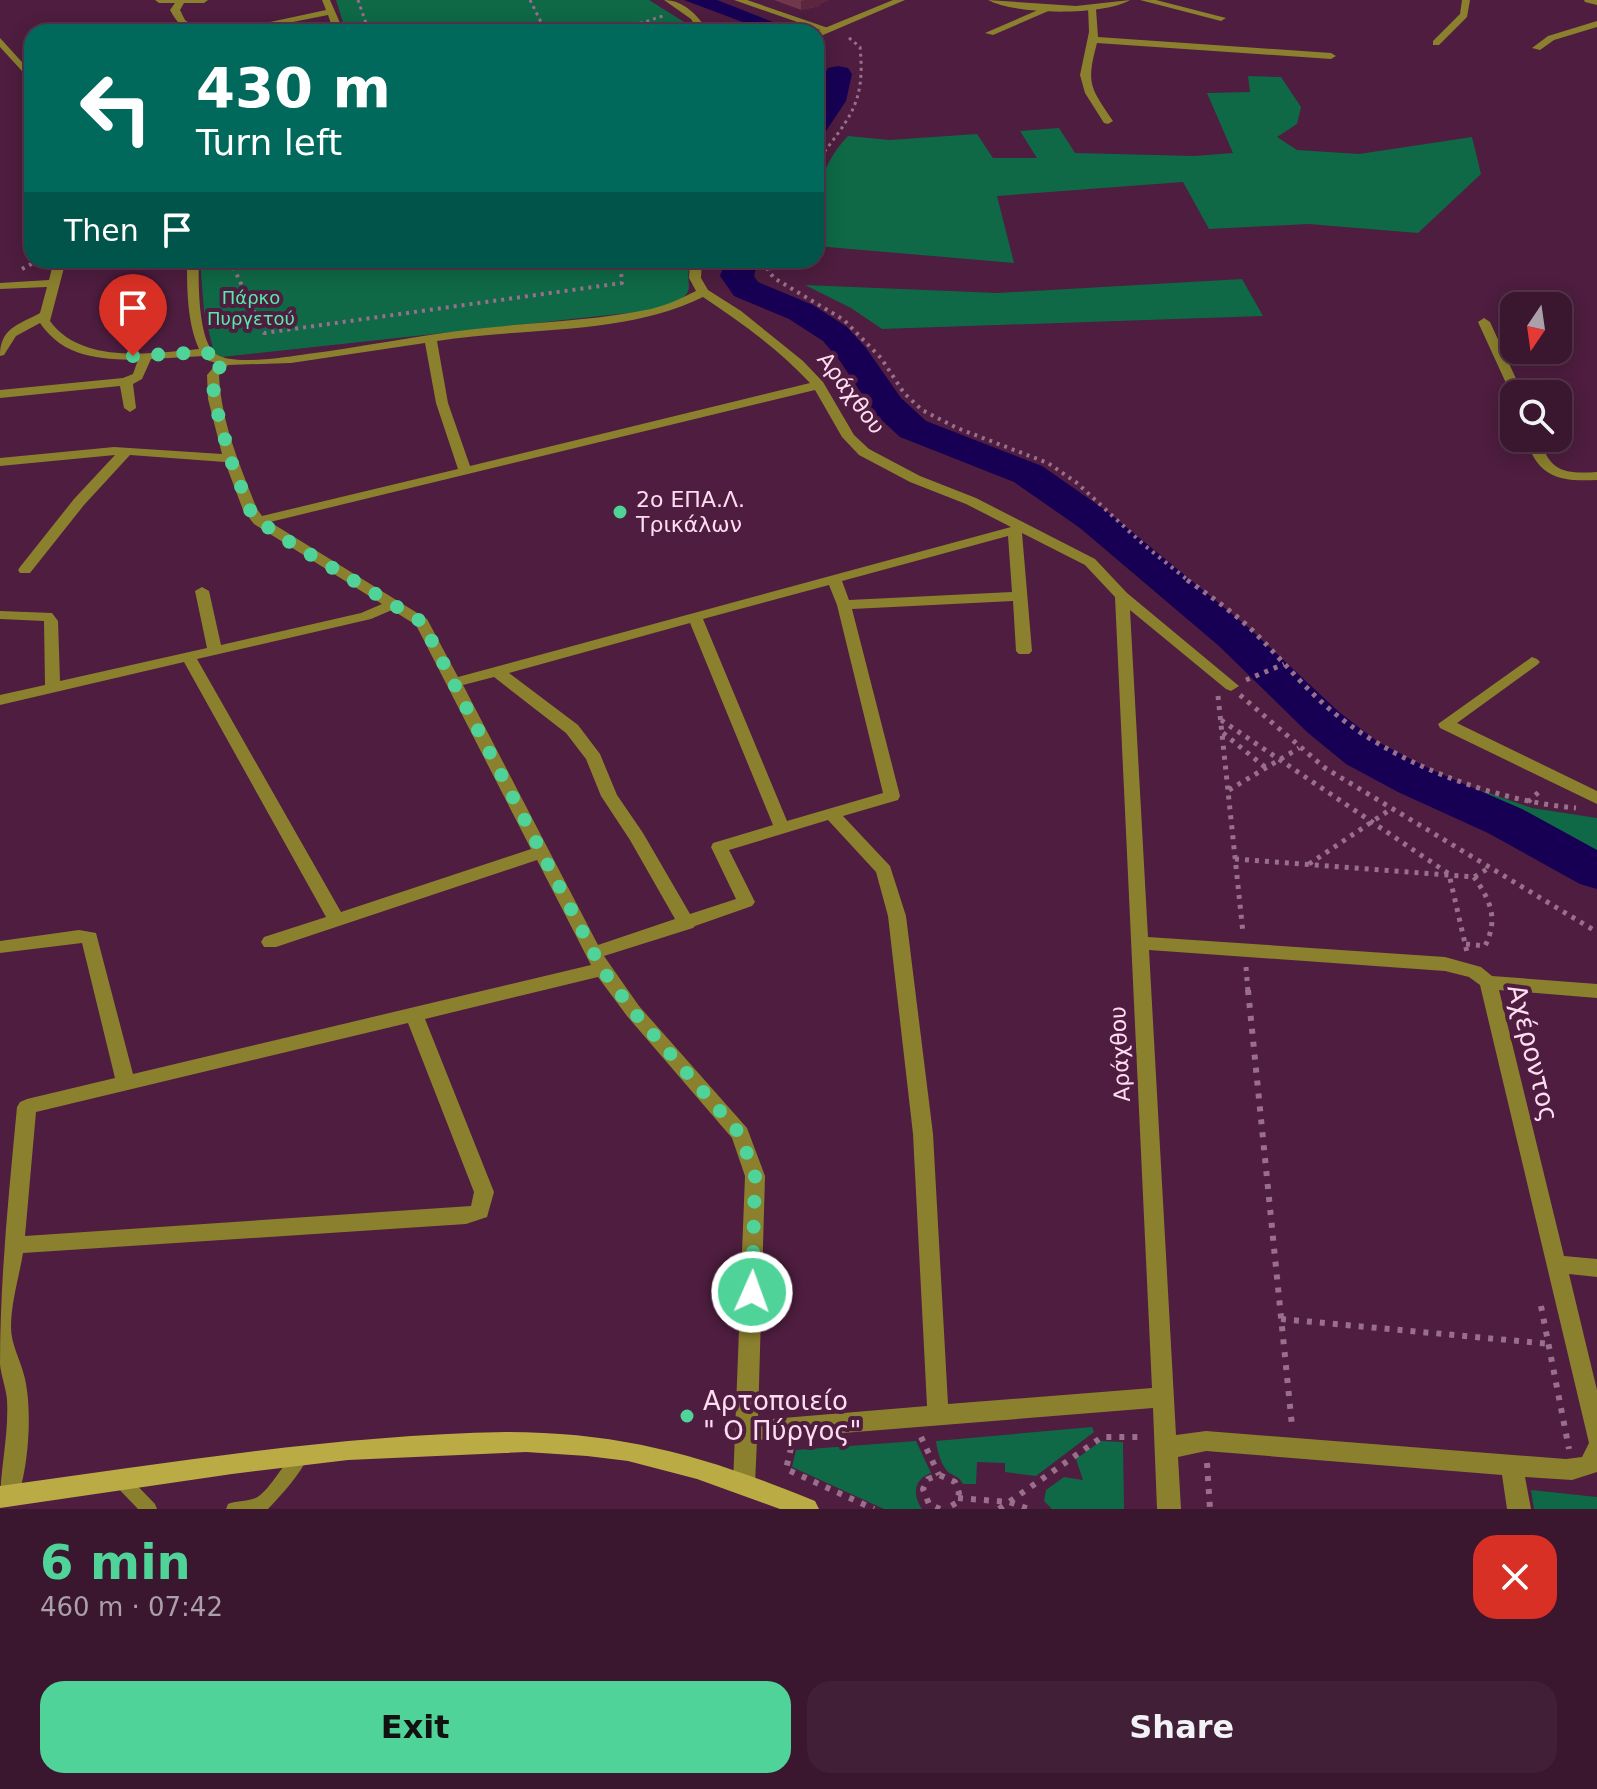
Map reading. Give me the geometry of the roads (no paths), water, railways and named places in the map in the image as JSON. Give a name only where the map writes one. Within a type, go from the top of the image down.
[{"type":"main road","points":[[3,1497],[302,1453],[402,1444],[572,1444],[657,1457],[744,1484],[807,1509]]},
{"type":"street","points":[[159,0],[204,0]]},
{"type":"street","points":[[326,0],[335,24]]},
{"type":"street","points":[[668,0],[685,9],[697,24]]},
{"type":"street","points":[[738,0],[802,24]]},
{"type":"street","points":[[824,32],[901,0]]},
{"type":"street","points":[[992,0],[1048,9],[1091,9],[1126,0]]},
{"type":"street","points":[[1144,0],[1221,18]]},
{"type":"street","points":[[1436,43],[1464,15],[1466,0]]},
{"type":"street","points":[[1588,0],[1597,2]]},
{"type":"street","points":[[180,2],[175,10],[184,24]]},
{"type":"street","points":[[990,33],[1048,9]]},
{"type":"street","points":[[1091,9],[1095,40],[1087,61],[1085,82],[1108,121]]},
{"type":"street","points":[[269,24],[330,12]]},
{"type":"street","points":[[1537,48],[1551,38],[1597,24]]},
{"type":"street","points":[[1095,40],[1331,56]]},
{"type":"street","points":[[0,41],[4,52],[24,71]]},
{"type":"street","points":[[58,268],[44,316],[45,324],[53,334],[81,349],[112,355],[206,352],[224,362],[295,358],[654,312],[703,292],[695,278],[696,268]]},
{"type":"street","points":[[193,268],[194,300],[206,352]]},
{"type":"street","points":[[0,286],[53,283]]},
{"type":"street","name":"Αράχθου","points":[[703,292],[776,344],[819,385],[849,437],[864,452],[915,479],[971,501],[1019,529],[1068,548],[1090,562],[1122,596],[1231,686]]},
{"type":"street","points":[[0,352],[11,334],[44,316]]},
{"type":"street","points":[[1484,322],[1511,380]]},
{"type":"street","points":[[431,340],[442,403],[465,471]]},
{"type":"street","points":[[0,394],[126,382],[138,376],[146,356]]},
{"type":"street","points":[[224,362],[214,371],[213,388],[230,458],[246,503],[259,521],[303,551],[422,622],[598,961],[633,1011],[740,1134],[749,1155],[756,1202],[744,1484]]},
{"type":"street","points":[[126,382],[130,408]]},
{"type":"street","points":[[259,521],[819,385]]},
{"type":"street","points":[[0,462],[59,454],[126,451],[195,459],[230,458]]},
{"type":"street","points":[[25,570],[79,502],[126,451]]},
{"type":"street","points":[[1537,452],[1540,461],[1548,469],[1569,476],[1597,476]]},
{"type":"street","points":[[453,683],[1019,529],[1024,651]]},
{"type":"street","points":[[3,1497],[16,1443],[18,1400],[0,1325],[14,1245],[27,1107],[414,1015],[598,961],[746,902],[719,847],[892,796],[844,605],[834,579]]},
{"type":"street","points":[[202,591],[215,649]]},
{"type":"street","points":[[844,605],[1020,596]]},
{"type":"street","name":"Αράχθου","points":[[1122,596],[1169,1509]]},
{"type":"street","points":[[0,700],[366,616],[395,604]]},
{"type":"street","points":[[0,615],[47,616],[51,621],[53,688]]},
{"type":"street","points":[[695,617],[782,828]]},
{"type":"street","points":[[188,656],[337,920]]},
{"type":"street","points":[[1532,662],[1446,724],[1590,803]]},
{"type":"street","points":[[497,671],[572,729],[594,758],[609,796],[637,837],[687,924]]},
{"type":"street","points":[[833,815],[884,870],[897,916],[923,1134],[938,1415]]},
{"type":"street","points":[[270,942],[542,852]]},
{"type":"street","points":[[0,947],[63,938],[90,938],[126,1083]]},
{"type":"street","name":"Αχέροντος","points":[[1138,943],[1445,964],[1472,971],[1488,982],[1597,1436]]},
{"type":"street","points":[[1488,982],[1597,991]]},
{"type":"street","points":[[14,1245],[466,1216],[480,1211],[484,1192],[414,1015]]},
{"type":"street","points":[[1555,1264],[1597,1268]]},
{"type":"street","points":[[747,1431],[1162,1397]]},
{"type":"street","points":[[1165,1445],[1206,1441],[1579,1469],[1592,1464],[1597,1450]]},
{"type":"street","points":[[1511,1465],[1519,1509]]},
{"type":"lane","points":[[234,1509],[261,1505],[284,1481],[302,1453]]},
{"type":"lane","points":[[120,1479],[149,1509]]},
{"type":"waterway","points":[[824,113],[832,101],[838,74]]},
{"type":"waterway","points":[[740,268],[737,276],[746,289],[801,312],[835,334],[854,355],[888,406],[913,429],[1028,474],[1094,520],[1234,637],[1323,722],[1362,753],[1415,781],[1505,821],[1597,872]]},
{"type":"place","name":"2ο ΕΠΑ.Λ. Τρικάλων","points":[[620,512]]},
{"type":"place","name":"Αρτοποιείο \" Ο Πύργος\"","points":[[687,1416]]},
{"type":"park label","name":"Πάρκο Πυργετού","points":[[251,307]]}]
